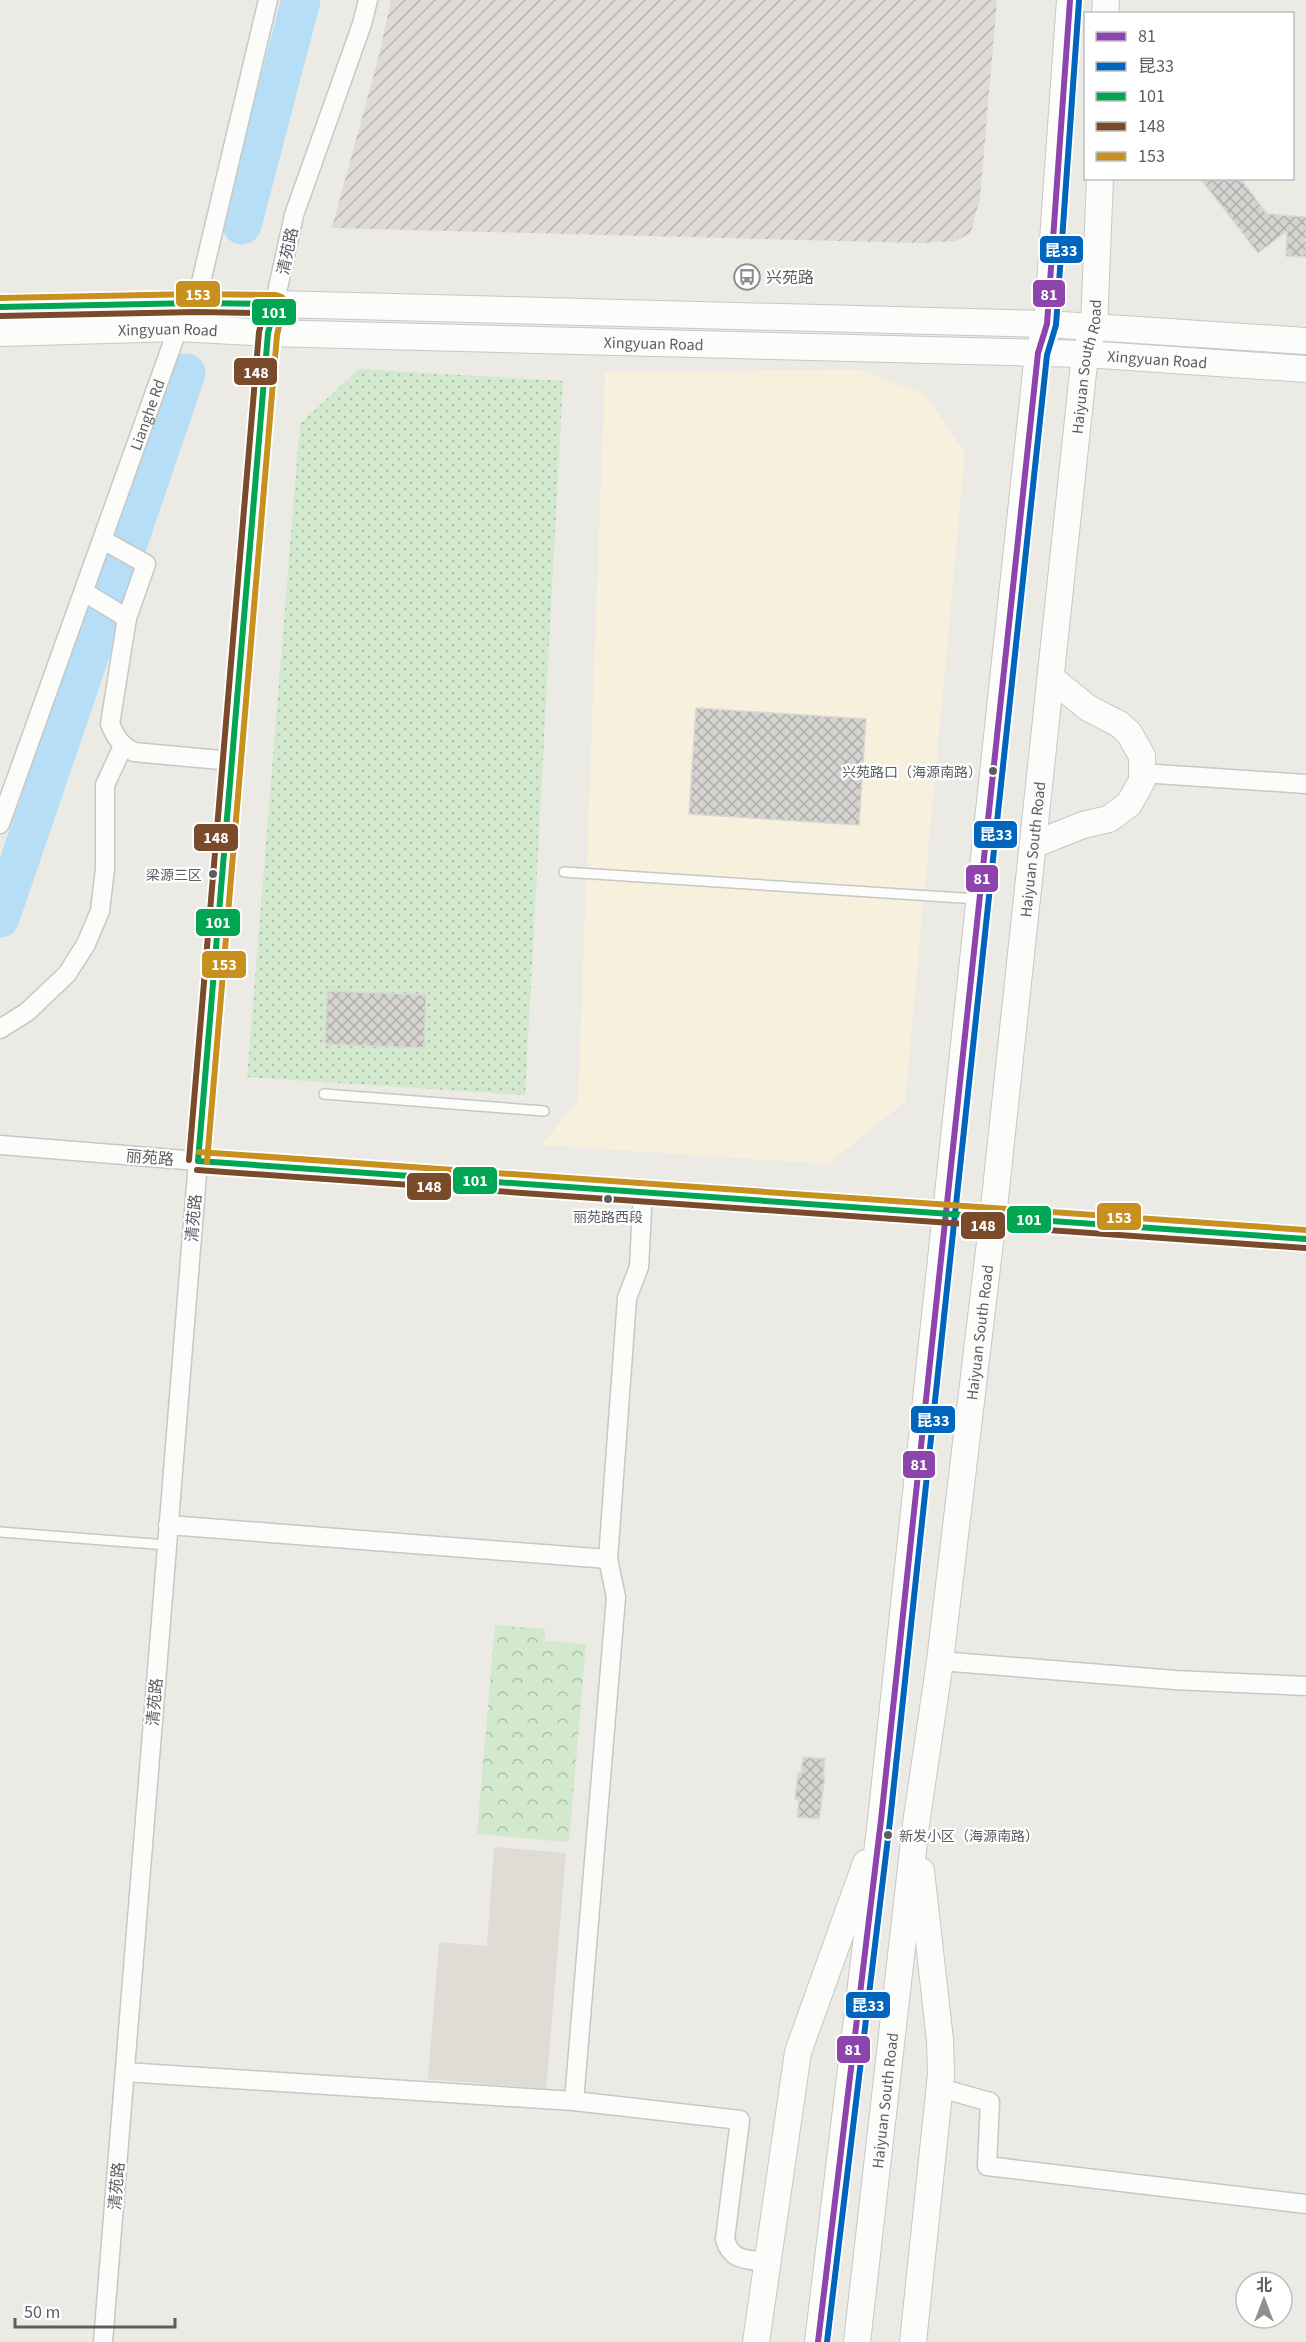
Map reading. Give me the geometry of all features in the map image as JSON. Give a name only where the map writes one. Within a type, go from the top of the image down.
[{"type":"main road","points":[[818,2342],[881,1820],[1038,353],[1047,324],[1070,0]]},
{"type":"main road","name":"Haiyuan South Road","points":[[857,2342],[916,1824],[940,1661],[993,1216],[1085,354],[1094,327],[1100,180]]},
{"type":"main road","name":"Xingyuan Road","points":[[0,307],[196,303],[276,304],[1047,324],[1306,342]]},
{"type":"main road","name":"Xingyuan Road","points":[[0,333],[178,328],[267,333],[1085,354],[1306,369]]},
{"type":"main road","name":"清苑路","points":[[198,1161],[267,333]]},
{"type":"main road","points":[[1033,845],[1083,825],[1109,819],[1120,813],[1137,793],[1142,781],[1142,756],[1129,733],[1119,724],[1088,708],[1051,678]]},
{"type":"main road","name":"丽苑路","points":[[198,1161],[1306,1239]]},
{"type":"main road","points":[[756,2342],[798,2052],[881,1820]]},
{"type":"main road","points":[[913,2342],[939,2088],[940,2040],[916,1824]]},
{"type":"street","name":"Lianghe Rd","points":[[0,824],[178,328],[196,303],[268,0]]},
{"type":"street","name":"清苑路","points":[[267,333],[276,304],[294,215],[362,24],[368,0]]},
{"type":"street","points":[[103,540],[146,564],[127,618],[110,724],[123,746],[134,752],[231,761]]},
{"type":"street","points":[[84,592],[127,618]]},
{"type":"street","points":[[0,1029],[27,1012],[67,974],[86,944],[100,911],[105,869],[105,785],[123,746]]},
{"type":"street","points":[[1142,773],[1306,784]]},
{"type":"street","name":"丽苑路","points":[[0,1144],[198,1161]]},
{"type":"street","name":"清苑路","points":[[103,2342],[198,1161]]},
{"type":"street","points":[[574,2101],[616,1597],[608,1559],[627,1298],[639,1267],[643,1191]]},
{"type":"street","points":[[168,1525],[608,1559]]},
{"type":"street","points":[[940,1661],[1175,1680],[1306,1686]]},
{"type":"street","points":[[125,2072],[574,2101],[740,2120],[725,2239],[727,2249],[733,2255],[767,2262]]},
{"type":"street","points":[[939,2088],[990,2103],[987,2166],[1306,2204]]},
{"type":"lane","points":[[564,872],[980,900]]},
{"type":"lane","points":[[324,1094],[544,1111]]},
{"type":"lane","points":[[0,1532],[167,1545]]},
{"type":"shaded area","points":[[391,0],[997,0],[980,198],[971,232],[956,241],[922,243],[332,228],[379,55]]},
{"type":"shaded area","points":[[859,370],[925,394],[965,453],[905,1102],[828,1164],[542,1145],[578,1100],[605,372]]},
{"type":"shaded area","points":[[494,1847],[566,1853],[546,2089],[428,2079],[439,1942],[487,1946]]},
{"type":"green space","points":[[359,369],[563,381],[525,1095],[247,1077],[300,424]]},
{"type":"green space","points":[[495,1625],[545,1629],[545,1641],[586,1644],[569,1842],[477,1834]]},
{"type":"building","points":[[1202,180],[1242,180],[1267,214],[1306,217],[1306,257],[1286,256],[1287,231],[1258,253]]},
{"type":"building","points":[[696,708],[866,719],[859,825],[689,814]]},
{"type":"building","points":[[327,991],[426,995],[424,1048],[325,1044]]},
{"type":"building","points":[[803,1757],[825,1759],[819,1819],[797,1817],[799,1800],[795,1799],[798,1773],[801,1774]]},
{"type":"waterway","points":[[242,225],[301,0]]},
{"type":"waterway","points":[[0,918],[186,373]]},
{"type":"transit line","name":"81","points":[[818,2342],[881,1820],[1038,353],[1047,324],[1070,0]]},
{"type":"transit line","name":"昆33","points":[[827,2342],[890,1821],[1047,355],[1056,325],[1079,1]]},
{"type":"transit line","name":"153","points":[[0,298],[196,294],[276,295],[282,297],[285,302],[277,335],[207,1162]]},
{"type":"transit line","name":"101","points":[[0,307],[196,303],[276,304],[268,333],[198,1161]]},
{"type":"transit line","name":"148","points":[[0,316],[264,313],[259,332],[189,1160]]},
{"type":"transit line","name":"153","points":[[199,1152],[1306,1230]]},
{"type":"transit line","name":"101","points":[[198,1161],[1306,1239]]},
{"type":"transit line","name":"148","points":[[197,1170],[1305,1248]]},
{"type":"place","name":"兴苑路","points":[[747,277]]},
{"type":"place","name":"兴苑路口（海源南路）","points":[[993,771]]},
{"type":"place","name":"梁源三区","points":[[213,874]]},
{"type":"place","name":"丽苑路西段","points":[[608,1199]]},
{"type":"place","name":"新发小区（海源南路）","points":[[888,1835]]}]
